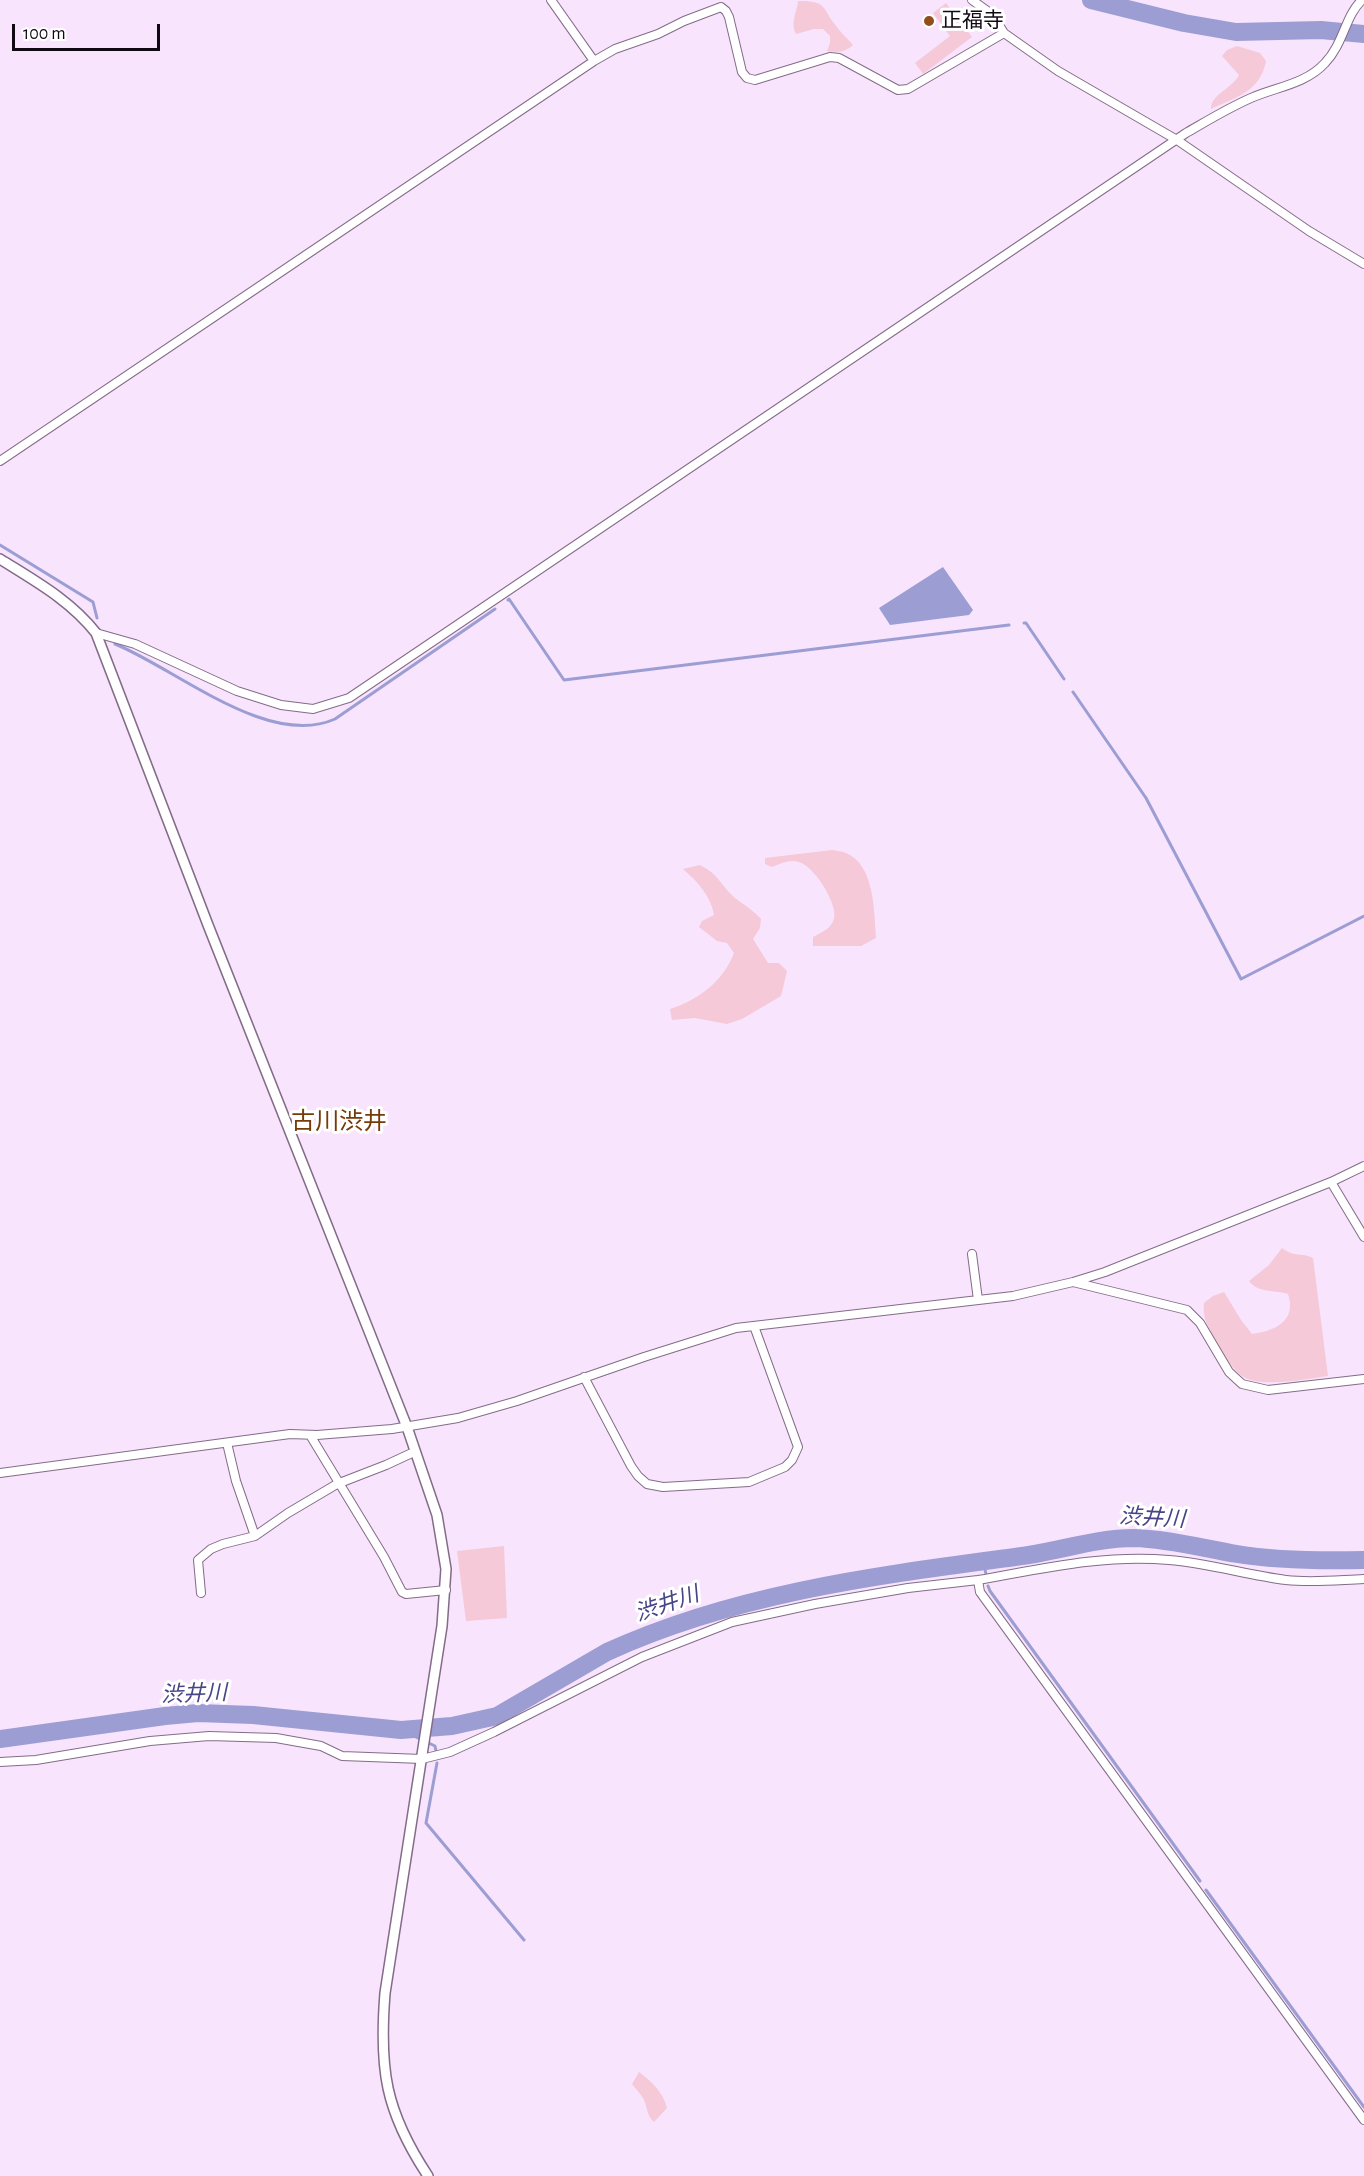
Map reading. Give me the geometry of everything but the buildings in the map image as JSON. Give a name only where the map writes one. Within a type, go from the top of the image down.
[{"type":"street","points":[[552,0],[594,61]]},
{"type":"street","points":[[972,0],[993,15],[1004,33],[1058,72],[1177,140],[1309,231],[1364,264]]},
{"type":"street","points":[[96,633],[135,644],[237,691],[281,705],[313,709],[349,698],[1177,140],[1234,106],[1308,77],[1325,64],[1340,44],[1353,9],[1362,0]]},
{"type":"street","points":[[0,461],[615,49],[658,34],[721,7],[729,17],[742,72],[747,78],[755,80],[830,57],[838,58],[898,90],[908,89],[1004,33]]},
{"type":"street","points":[[0,559],[68,603],[96,633],[208,925],[407,1427],[437,1515],[444,1548],[446,1590],[423,1756],[385,1993],[382,2038],[385,2076],[391,2101],[410,2149],[428,2176]]},
{"type":"street","points":[[0,1473],[290,1434],[310,1435],[407,1427],[468,1416],[736,1328],[1013,1296],[1105,1272],[1330,1182],[1364,1166]]},
{"type":"street","points":[[1330,1182],[1364,1237]]},
{"type":"street","points":[[972,1254],[978,1299]]},
{"type":"street","points":[[1073,1282],[1187,1310],[1200,1323],[1229,1372],[1242,1384],[1268,1390],[1364,1379]]},
{"type":"street","points":[[585,1377],[631,1466],[647,1484],[663,1487],[749,1482],[785,1467],[792,1460],[798,1447],[754,1326]]},
{"type":"street","points":[[310,1435],[384,1557],[402,1592],[406,1594],[446,1590]]},
{"type":"street","points":[[227,1443],[236,1481],[255,1536]]},
{"type":"street","points":[[201,1593],[198,1560],[211,1549],[255,1536],[288,1513],[339,1483],[414,1452]]},
{"type":"street","points":[[0,1762],[36,1760],[150,1741],[209,1736],[276,1738],[321,1746],[342,1756],[423,1756],[450,1752],[642,1658],[732,1622],[815,1604],[908,1588],[978,1580],[1093,1560],[1169,1560],[1287,1580],[1364,1579]]},
{"type":"street","points":[[978,1580],[980,1592],[1364,2120]]},
{"type":"shaded area","points":[[798,1],[814,2],[823,6],[838,29],[853,45],[842,51],[827,51],[830,36],[823,29],[796,34],[794,21]]},
{"type":"shaded area","points":[[946,3],[972,37],[923,74],[915,63],[950,36],[933,13]]},
{"type":"shaded area","points":[[1237,46],[1260,53],[1266,61],[1263,71],[1253,87],[1238,97],[1211,109],[1214,100],[1239,75],[1222,56],[1227,50]]},
{"type":"shaded area","points":[[832,850],[844,852],[856,859],[868,878],[876,938],[861,946],[813,946],[813,937],[828,928],[834,919],[832,904],[824,887],[812,871],[799,862],[789,861],[772,867],[765,864],[765,858]]},
{"type":"shaded area","points":[[700,865],[716,876],[735,898],[761,919],[760,928],[753,939],[768,963],[779,963],[787,971],[781,996],[742,1019],[727,1024],[695,1018],[672,1020],[670,1009],[700,995],[716,981],[734,953],[727,943],[717,941],[699,927],[702,921],[714,915],[703,889],[683,869]]},
{"type":"shaded area","points":[[1282,1248],[1291,1253],[1313,1258],[1328,1376],[1283,1382],[1249,1379],[1237,1372],[1230,1364],[1207,1323],[1204,1303],[1224,1292],[1252,1334],[1276,1327],[1287,1318],[1290,1303],[1288,1294],[1257,1288],[1249,1281],[1269,1265]]},
{"type":"shaded area","points":[[504,1546],[507,1618],[466,1621],[457,1551]]},
{"type":"shaded area","points":[[639,2072],[663,2097],[667,2108],[654,2122],[648,2114],[643,2098],[632,2084]]},
{"type":"water","points":[[943,567],[973,610],[969,615],[890,625],[879,608]]},
{"type":"waterway","points":[[1091,0],[1184,23],[1236,32],[1321,30],[1364,34]]},
{"type":"waterway","points":[[0,545],[93,602],[97,618]]},
{"type":"waterway","points":[[508,600],[564,680],[1009,625]]},
{"type":"waterway","points":[[115,644],[222,702],[252,715],[281,723],[309,725],[335,719],[495,609]]},
{"type":"waterway","points":[[1024,623],[1064,679]]},
{"type":"waterway","points":[[1073,692],[1146,798],[1241,979],[1364,916]]},
{"type":"waterway","name":"渋井川","points":[[0,1739],[198,1713],[253,1715],[401,1730],[452,1726],[497,1716],[607,1652],[657,1631],[707,1614],[759,1600],[863,1579],[1036,1554],[1105,1540],[1134,1538],[1160,1540],[1269,1558],[1364,1560]]},
{"type":"waterway","points":[[983,1561],[986,1574]]},
{"type":"waterway","points":[[988,1586],[1200,1881]]},
{"type":"waterway","points":[[401,1730],[435,1746],[436,1751]]},
{"type":"waterway","points":[[437,1763],[426,1823],[524,1940]]},
{"type":"waterway","points":[[1206,1890],[1364,2107]]},
{"type":"place","name":"正福寺","points":[[929,21]]},
{"type":"district","name":"古川渋井","points":[[339,1122]]}]
